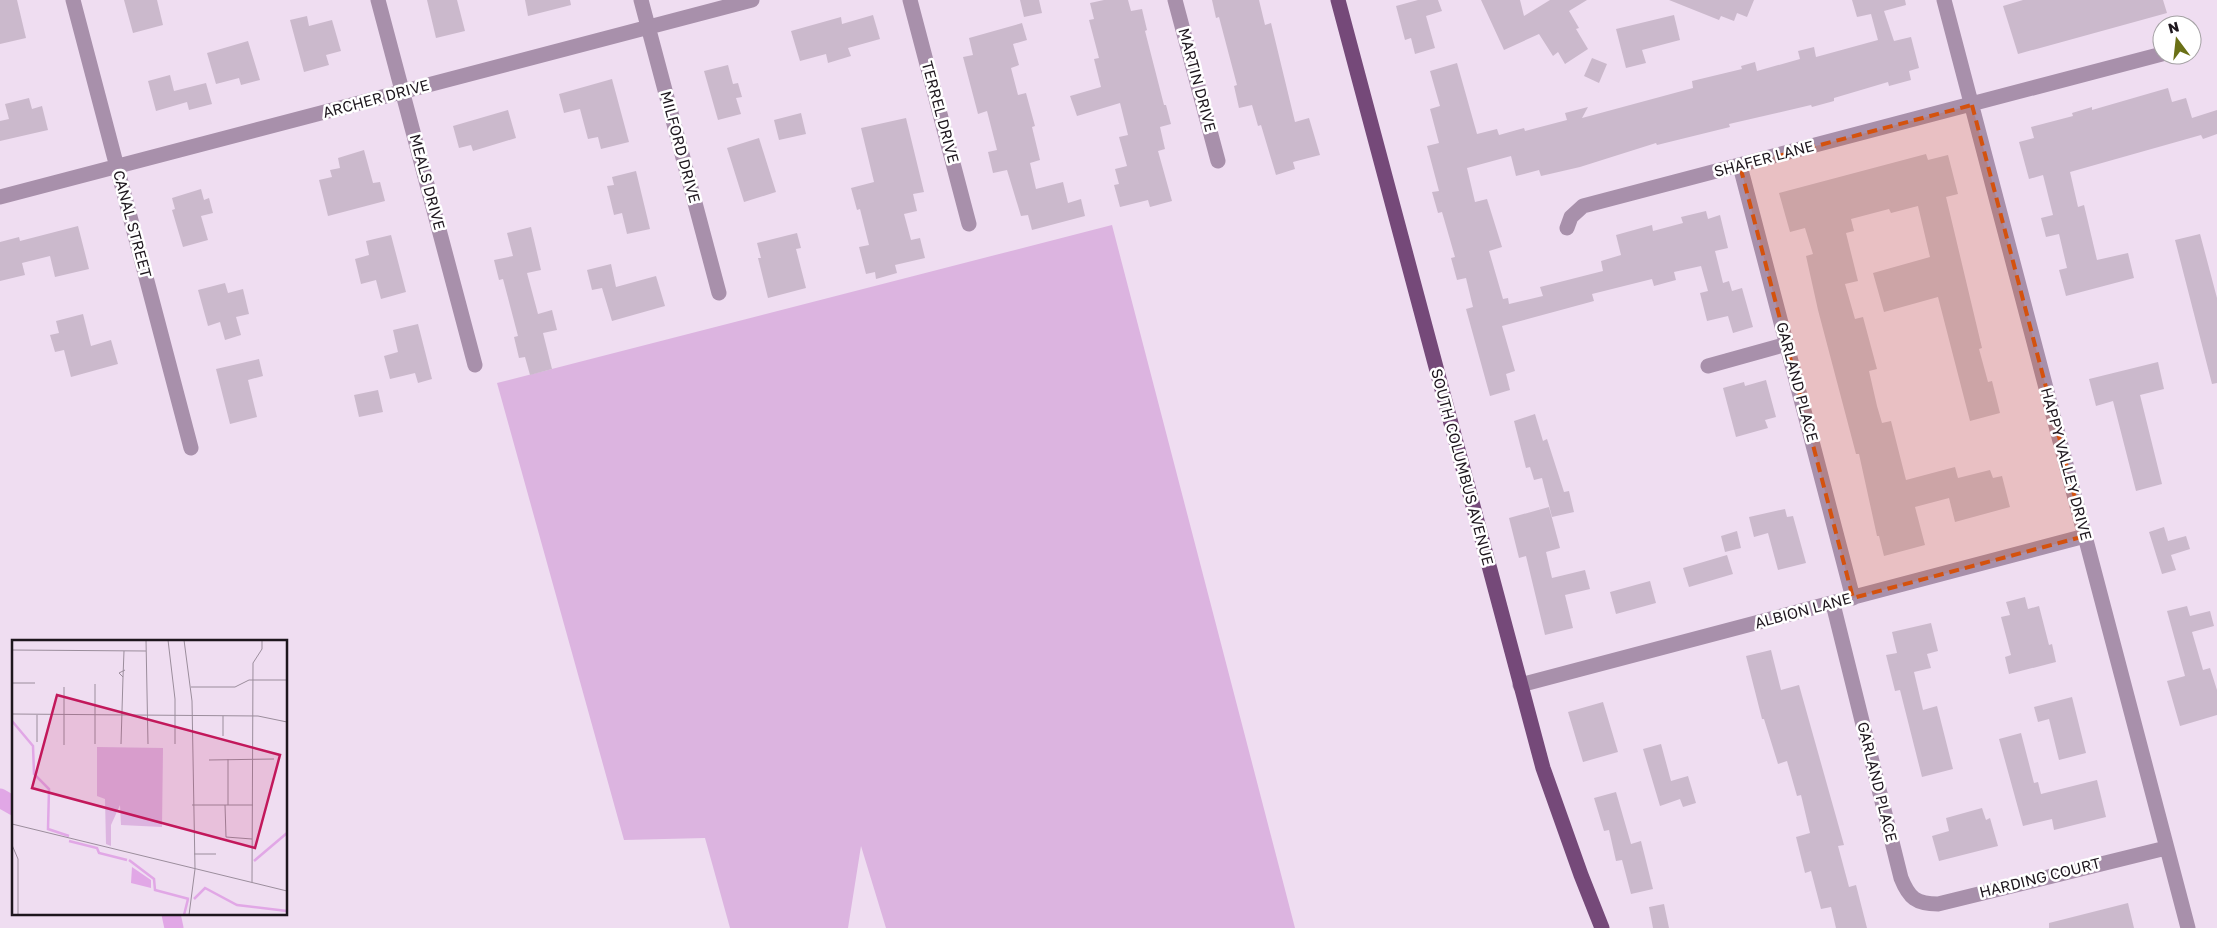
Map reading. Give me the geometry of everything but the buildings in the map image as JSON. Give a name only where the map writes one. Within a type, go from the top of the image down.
[{"type":"main road","name":"SOUTH COLUMBUS AVENUE","points":[[1338,0],[1546,777],[1580,875],[1602,928]]},
{"type":"street","name":"CANAL STREET","points":[[73,0],[191,448]]},
{"type":"street","name":"MEALS DRIVE","points":[[378,0],[475,365]]},
{"type":"street","name":"MILFORD DRIVE","points":[[641,0],[719,294]]},
{"type":"street","name":"ARCHER DRIVE","points":[[0,197],[403,93],[648,26],[752,0]]},
{"type":"street","name":"TERREL DRIVE","points":[[910,0],[969,224]]},
{"type":"street","name":"MARTIN DRIVE","points":[[1175,0],[1218,161]]},
{"type":"street","name":"HAPPY VALLEY DRIVE","points":[[1944,0],[2188,928]]},
{"type":"street","name":"SHAFER LANE","points":[[1567,228],[1571,217],[1583,206],[2152,57]]},
{"type":"street","name":"GARLAND PLACE","points":[[1740,166],[1853,598]]},
{"type":"street","points":[[1708,366],[1787,344]]},
{"type":"street","name":"ALBION LANE","points":[[1520,685],[2085,536]]},
{"type":"street","name":"GARLAND PLACE","points":[[1833,604],[1901,878],[1906,890],[1914,899]]},
{"type":"street","name":"HARDING COURT","points":[[1914,899],[1924,904],[1938,904],[2166,848]]},
{"type":"highlighted area","points":[[1972,105],[2085,536],[1853,598],[1740,166]]},
{"type":"shaded area","points":[[1112,225],[1295,928],[886,928],[861,846],[848,928],[730,928],[705,838],[624,840],[497,383]]},
{"type":"waterway","points":[[0,798],[12,805]]},
{"type":"waterway","points":[[171,916],[174,928]]}]
